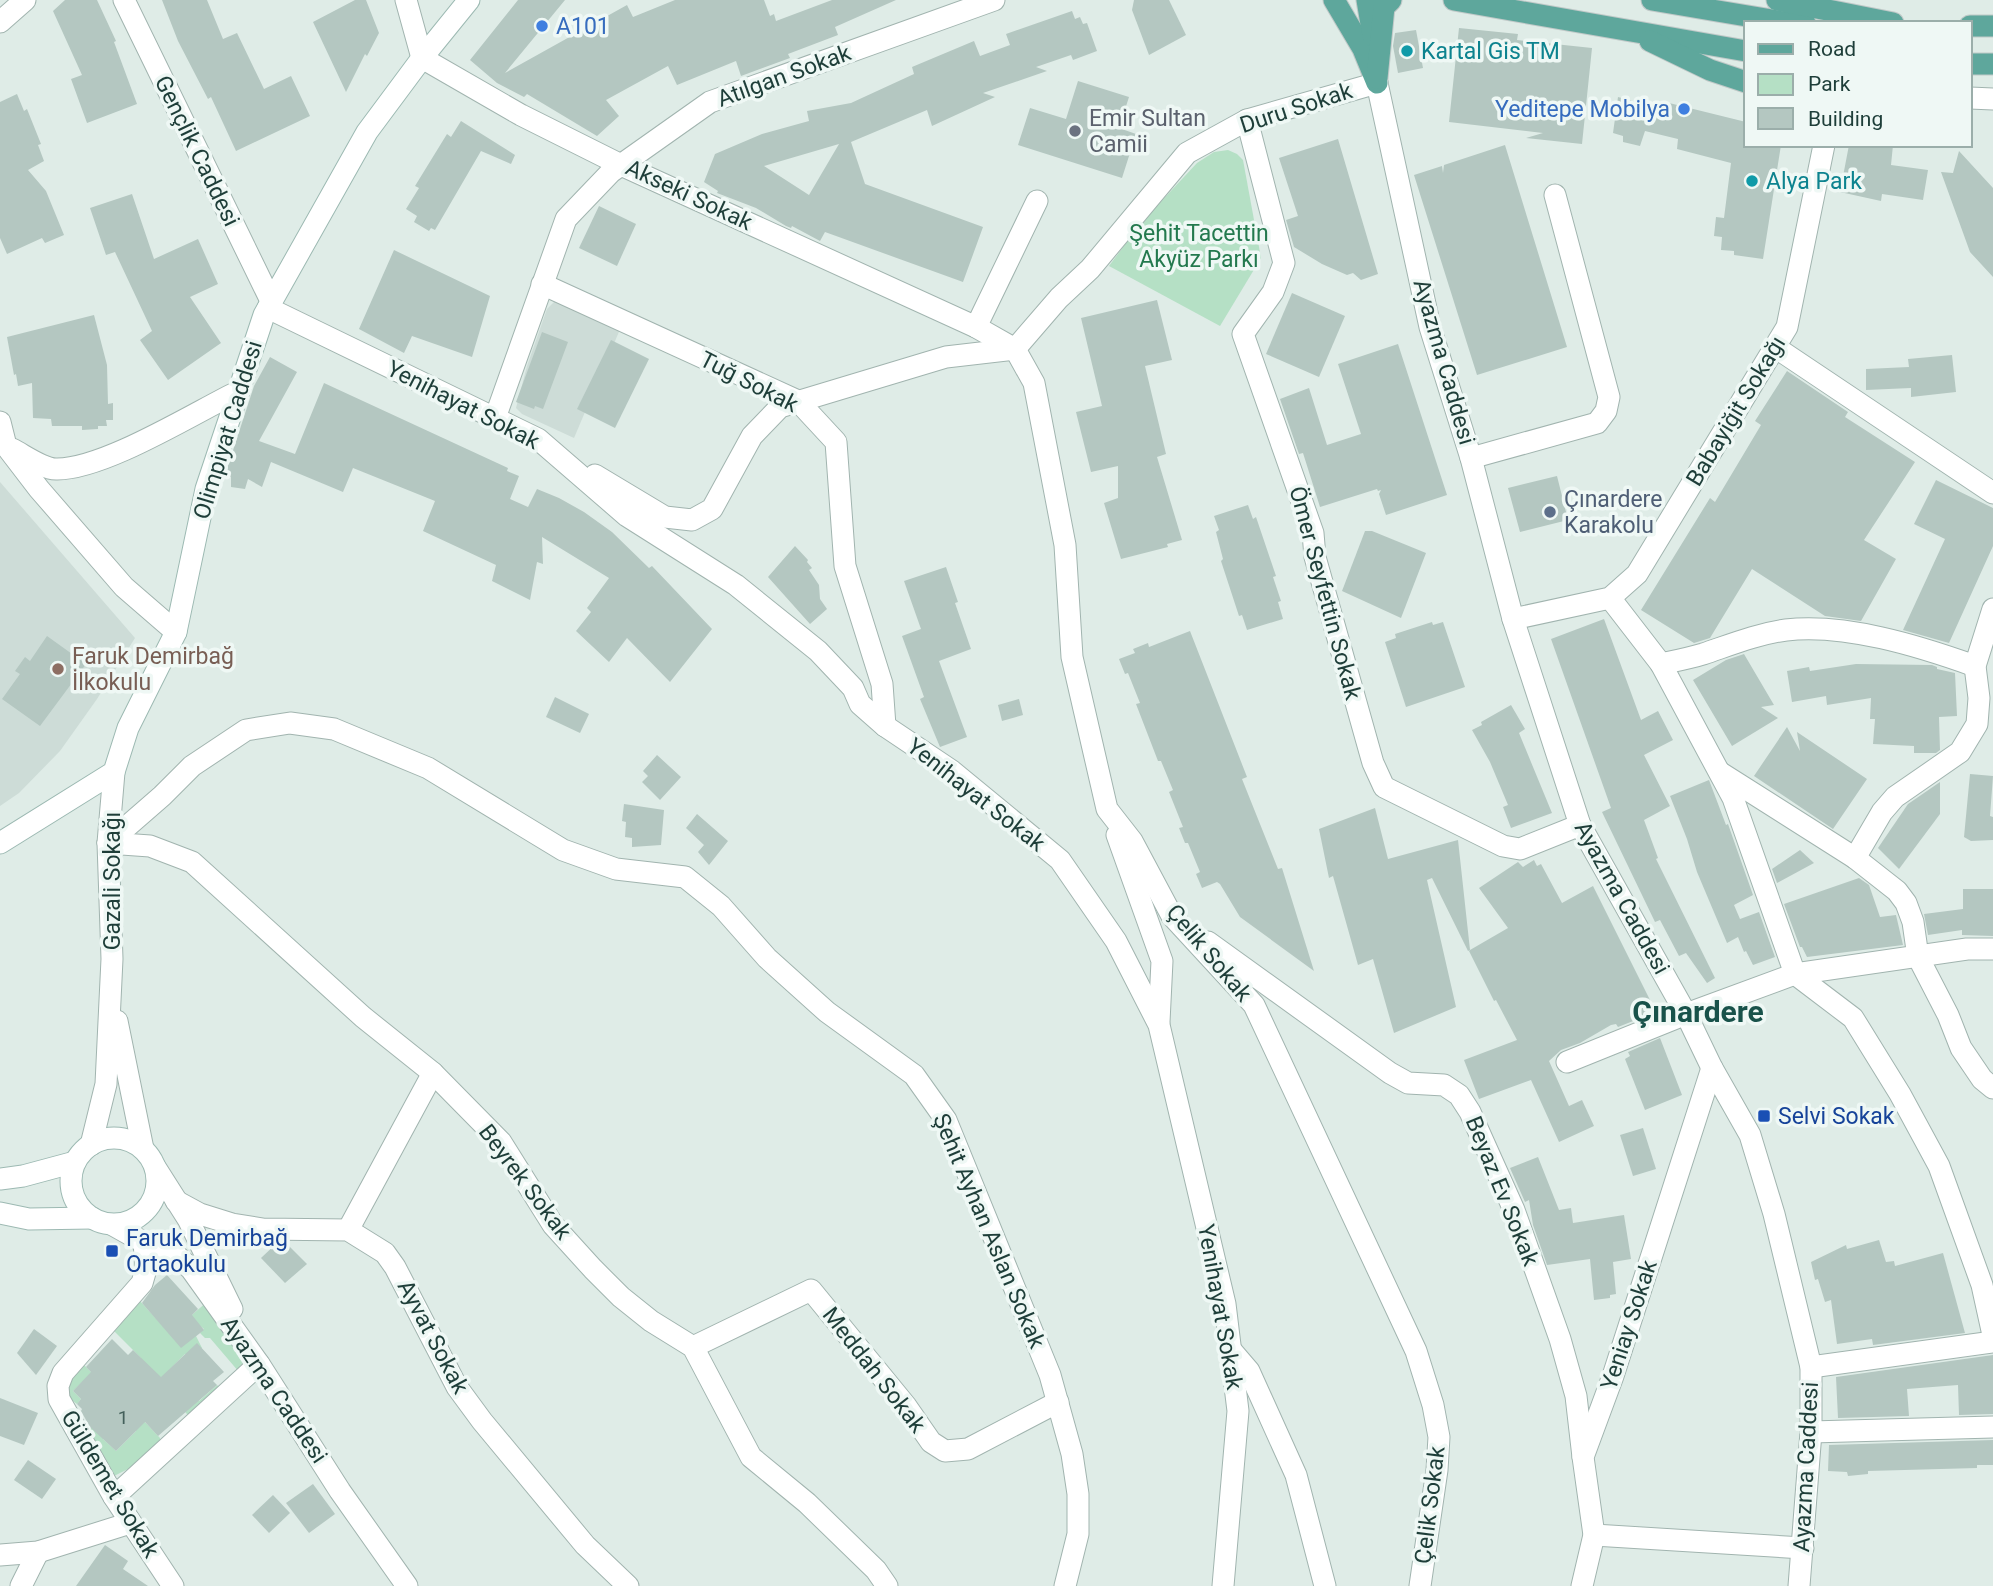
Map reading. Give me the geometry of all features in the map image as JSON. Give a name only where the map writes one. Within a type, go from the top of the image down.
[{"type":"main road","points":[[1334,0],[1363,49],[1377,83]]},
{"type":"main road","points":[[1354,0],[1377,83]]},
{"type":"main road","points":[[1367,0],[1372,23],[1377,83]]},
{"type":"main road","points":[[1377,83],[1384,7],[1391,0]]},
{"type":"main road","points":[[1454,0],[1744,51]]},
{"type":"main road","points":[[1652,0],[1777,21]]},
{"type":"main road","points":[[1777,0],[1882,21]]},
{"type":"main road","points":[[1972,26],[1993,26]]},
{"type":"main road","points":[[1626,29],[1710,71],[1744,81]]},
{"type":"main road","points":[[1972,64],[1993,64]]},
{"type":"street","name":"Gençlik Caddesi","points":[[124,0],[269,305]]},
{"type":"street","points":[[406,0],[422,58]]},
{"type":"street","name":"Olimpiyat Caddesi","points":[[114,772],[128,728],[176,632],[206,489],[269,305],[367,132],[469,0]]},
{"type":"street","name":"Atılgan Sokak","points":[[495,418],[566,219],[611,172],[710,102],[994,0]]},
{"type":"street","name":"Akseki Sokak","points":[[422,58],[522,115],[621,165],[976,327],[1015,349]]},
{"type":"street","name":"Duru Sokak","points":[[1015,349],[1059,298],[1090,269],[1187,153],[1247,120],[1377,83]]},
{"type":"street","name":"Ayazma Caddesi","points":[[1377,83],[1430,327],[1471,458],[1513,619],[1580,825],[1750,1135],[1774,1214],[1811,1367],[1811,1432],[1799,1586]]},
{"type":"street","points":[[1972,98],[1993,99]]},
{"type":"street","name":"Ömer Seyfettin Sokak","points":[[1247,120],[1284,263],[1273,292],[1243,334],[1313,533],[1315,557],[1373,764],[1384,788],[1503,846],[1520,849],[1580,825]]},
{"type":"street","name":"Babayiğit Sokağı","points":[[1513,619],[1610,598],[1637,574],[1775,347],[1798,325],[1824,147]]},
{"type":"street","points":[[1471,458],[1597,423],[1606,411],[1609,397],[1555,195]]},
{"type":"street","points":[[976,327],[1037,201]]},
{"type":"street","name":"Tuğ Sokak","points":[[542,284],[798,401],[836,442],[845,566],[882,684],[885,726]]},
{"type":"street","name":"Yenihayat Sokak","points":[[269,305],[538,439],[627,516],[736,585],[818,651],[853,688],[860,704],[885,726],[952,771],[1060,860],[1116,941],[1159,1025],[1222,1291],[1238,1411],[1223,1586]]},
{"type":"street","points":[[1775,347],[1993,494]]},
{"type":"street","points":[[538,439],[665,517],[692,520],[712,509],[752,436],[780,407],[946,356],[1015,349]]},
{"type":"street","name":"Çelik Sokak","points":[[1015,349],[1034,383],[1065,545],[1072,657],[1107,809],[1132,841],[1172,916],[1254,1005],[1416,1351],[1433,1405],[1439,1437],[1437,1470],[1420,1586]]},
{"type":"street","points":[[3,446],[53,469],[85,465],[129,447],[239,391]]},
{"type":"street","points":[[0,422],[3,446],[39,489],[124,587],[176,632]]},
{"type":"street","points":[[1610,598],[1661,664],[1733,798],[1795,974],[1853,1018],[1900,1094],[1939,1166],[1983,1285],[1993,1335]]},
{"type":"street","points":[[1855,858],[1882,812],[1895,797],[1961,752],[1977,723],[1979,698],[1975,666],[1993,609]]},
{"type":"street","points":[[1661,664],[1700,655],[1759,635],[1797,630],[1849,634],[1888,641],[1930,650],[1975,666]]},
{"type":"street","name":"Şehit Ayhan Aslan Sokak","points":[[108,843],[192,766],[246,730],[290,723],[334,729],[428,768],[563,850],[616,869],[685,877],[722,906],[767,958],[827,1012],[914,1075],[946,1120],[1050,1375],[1072,1454],[1078,1494],[1078,1534],[1065,1586]]},
{"type":"street","points":[[0,843],[114,772]]},
{"type":"street","name":"Gazali Sokağı","points":[[111,991],[108,843],[114,772]]},
{"type":"street","points":[[1719,772],[1855,858],[1897,891],[1906,903],[1913,922],[1918,957],[1948,1015],[1961,1048],[1982,1079],[1993,1088]]},
{"type":"street","points":[[1107,809],[1162,961],[1159,1025]]},
{"type":"street","name":"Beyrek Sokak","points":[[108,843],[150,846],[192,862],[363,1017],[433,1073],[501,1142],[553,1225],[593,1269],[650,1321],[693,1347]]},
{"type":"street","name":"Beyaz Ev Sokak","points":[[1172,916],[1390,1073],[1408,1083],[1444,1085],[1459,1095],[1471,1112],[1514,1210],[1560,1339],[1576,1396],[1583,1457]]},
{"type":"street","points":[[1567,1062],[1795,974],[1967,949],[1993,948]]},
{"type":"street","points":[[91,1145],[106,1084],[111,991]]},
{"type":"street","points":[[111,991],[149,1158],[158,1181],[156,1194],[149,1207],[133,1220],[113,1225]]},
{"type":"street","name":"Yeniay Sokak","points":[[1582,1586],[1594,1535],[1583,1457],[1613,1376],[1713,1068]]},
{"type":"street","points":[[176,1200],[200,1214],[232,1224],[263,1229],[348,1230],[433,1073]]},
{"type":"street","points":[[92,1218],[77,1203],[71,1190],[75,1162],[83,1150],[109,1138],[124,1139],[137,1144],[188,1219],[259,1364],[114,1497]]},
{"type":"street","points":[[0,1179],[23,1176],[75,1162]]},
{"type":"street","points":[[0,1213],[29,1219],[92,1218]]},
{"type":"street","name":"Ayazma Caddesi","points":[[92,1218],[113,1225],[178,1257],[191,1269],[259,1364],[340,1491],[407,1586]]},
{"type":"street","name":"Ayvat Sokak","points":[[348,1230],[385,1253],[395,1267],[457,1387],[585,1545],[628,1586]]},
{"type":"street","name":"Güldemet Sokak","points":[[144,1242],[146,1269],[142,1283],[63,1373],[58,1386],[59,1399],[114,1497],[173,1586]]},
{"type":"street","name":"Meddah Sokak","points":[[693,1347],[811,1290],[906,1406],[931,1442],[945,1451],[968,1449],[1058,1402]]},
{"type":"street","points":[[1811,1367],[1993,1342]]},
{"type":"street","points":[[693,1347],[751,1457],[807,1503],[876,1570],[887,1586]]},
{"type":"street","points":[[1230,1349],[1249,1371],[1296,1475],[1325,1586]]},
{"type":"street","points":[[1811,1432],[1993,1427]]},
{"type":"street","points":[[0,1555],[38,1552],[130,1522]]},
{"type":"street","points":[[1594,1535],[1802,1548]]},
{"type":"street","points":[[21,1586],[38,1552]]},
{"type":"shaded area","points":[[555,301],[621,327],[574,438],[522,414],[516,408],[547,309]]},
{"type":"shaded area","name":"Faruk Demirbağ İlkokulu","points":[[0,482],[135,638],[60,751],[19,793],[0,806]]},
{"type":"green space","name":"Şehit Tacettin Akyüz Parkı","points":[[1228,150],[1243,160],[1261,258],[1220,326],[1109,266],[1141,223],[1197,163],[1214,152]]},
{"type":"green space","points":[[139,1300],[170,1334],[208,1301],[250,1361],[239,1372],[210,1338],[205,1338],[200,1333],[204,1329],[199,1325],[196,1336],[202,1348],[190,1358],[185,1354],[169,1370],[199,1401],[217,1385],[221,1389],[187,1414],[151,1376],[124,1400],[160,1438],[160,1444],[130,1468],[112,1477],[77,1415],[90,1427],[110,1407],[82,1382],[73,1391],[81,1399],[77,1404],[65,1395],[80,1361],[109,1390],[141,1358],[110,1327]],"holes":[[[118,1413],[136,1431],[116,1451],[103,1439]]]},
{"type":"building","points":[[65,0],[97,0],[116,41],[114,42],[137,104],[87,123],[71,79],[82,75],[53,11]]},
{"type":"building","points":[[162,0],[207,0],[223,39],[237,33],[264,89],[291,76],[310,116],[236,151],[211,97],[208,99],[178,41]]},
{"type":"building","points":[[355,0],[366,0],[379,33],[346,92],[313,22]]},
{"type":"building","points":[[518,0],[565,0],[505,73],[627,5],[633,17],[675,0],[764,0],[770,16],[774,14],[776,21],[832,0],[896,0],[835,27],[838,35],[788,54],[790,58],[741,76],[736,61],[677,85],[668,66],[606,100],[619,116],[597,136],[527,94],[524,97],[497,83],[470,60]]},
{"type":"building","points":[[1134,0],[1169,0],[1186,35],[1149,55],[1132,10]]},
{"type":"building","points":[[1072,11],[1075,19],[1080,17],[1083,24],[1087,23],[1097,51],[1073,60],[1071,55],[1036,67],[1047,71],[983,93],[995,97],[932,126],[927,110],[851,142],[865,184],[983,227],[963,282],[825,232],[820,241],[792,226],[786,226],[756,208],[717,193],[718,191],[704,182],[715,154],[762,134],[809,121],[807,111],[851,103],[914,74],[912,67],[974,41],[980,56],[1010,45],[1006,34]],"holes":[[[839,144],[809,195],[764,166]]]},
{"type":"building","points":[[1459,28],[1518,34],[1517,40],[1592,48],[1582,144],[1526,138],[1543,133],[1449,122]]},
{"type":"building","name":"Kartal Gis TM","points":[[1416,30],[1423,68],[1398,73],[1393,46],[1395,33]]},
{"type":"building","name":"Emir Sultan Camii","points":[[1078,81],[1129,97],[1119,128],[1136,134],[1122,178],[1018,145],[1030,108],[1066,119]]},
{"type":"building","points":[[17,94],[24,111],[27,109],[41,144],[38,145],[44,161],[28,170],[46,191],[64,235],[45,243],[42,238],[7,254],[0,238],[0,102]]},
{"type":"building","name":"Alya Park","points":[[1618,97],[1657,108],[1661,101],[1744,122],[1744,147],[1781,147],[1763,259],[1734,255],[1734,251],[1721,250],[1722,237],[1714,236],[1716,217],[1724,218],[1731,163],[1677,149],[1678,139],[1645,131],[1640,146],[1623,142],[1623,136],[1613,133]]},
{"type":"building","points":[[461,121],[515,155],[511,164],[481,151],[435,230],[431,228],[429,231],[414,222],[417,216],[406,209],[419,188],[415,186],[447,134],[451,137]]},
{"type":"building","points":[[1338,139],[1378,274],[1361,280],[1353,273],[1347,275],[1322,264],[1294,247],[1286,220],[1298,216],[1279,158]]},
{"type":"building","points":[[1505,145],[1567,347],[1477,375],[1414,175],[1442,166],[1443,173],[1444,165]]},
{"type":"building","points":[[1849,147],[1893,147],[1891,165],[1928,170],[1923,200],[1882,194],[1881,201],[1840,192]]},
{"type":"building","points":[[1959,151],[1993,188],[1993,277],[1970,252],[1941,172],[1953,173]]},
{"type":"building","points":[[132,194],[154,259],[198,239],[218,284],[190,297],[221,343],[168,380],[140,340],[152,331],[115,252],[106,255],[90,208]]},
{"type":"building","points":[[599,206],[636,224],[617,266],[579,248]]},
{"type":"building","points":[[394,250],[490,296],[472,357],[412,336],[404,353],[359,329]]},
{"type":"building","points":[[1292,293],[1345,316],[1319,377],[1266,354]]},
{"type":"building","points":[[1157,300],[1172,360],[1145,366],[1166,454],[1157,457],[1182,540],[1167,544],[1168,547],[1121,559],[1104,503],[1118,498],[1118,466],[1091,472],[1076,412],[1102,406],[1081,318]]},
{"type":"building","points":[[94,315],[107,365],[108,404],[113,403],[113,420],[106,420],[107,426],[98,426],[98,429],[82,430],[82,426],[52,426],[51,419],[33,418],[32,383],[18,386],[7,337]]},
{"type":"building","points":[[542,332],[568,342],[543,409],[535,406],[534,409],[516,402]]},
{"type":"building","points":[[611,340],[649,359],[615,428],[577,409]]},
{"type":"building","points":[[1398,344],[1447,495],[1386,515],[1379,494],[1381,490],[1377,489],[1320,507],[1303,453],[1299,454],[1280,399],[1309,388],[1327,445],[1361,434],[1338,364]]},
{"type":"building","points":[[1952,355],[1956,392],[1911,397],[1911,388],[1866,390],[1866,369],[1909,367],[1908,359]]},
{"type":"building","points":[[270,357],[297,372],[259,441],[295,454],[324,383],[508,468],[507,471],[519,476],[510,499],[528,507],[537,489],[584,512],[612,532],[649,568],[652,566],[712,629],[670,682],[627,638],[609,662],[576,631],[591,612],[587,608],[609,578],[542,537],[543,564],[537,562],[530,600],[492,581],[496,565],[423,531],[435,501],[353,468],[343,492],[271,462],[262,487],[248,479],[245,489],[231,487],[231,477],[225,475],[254,386]]},
{"type":"building","points":[[1787,371],[1848,412],[1845,417],[1915,462],[1864,540],[1896,559],[1861,621],[1825,616],[1752,569],[1710,638],[1694,643],[1641,610],[1710,498],[1715,502],[1761,425],[1755,421]]},
{"type":"building","points":[[1557,476],[1568,520],[1520,532],[1508,488]]},
{"type":"building","points":[[1936,480],[1993,508],[1993,546],[1949,643],[1903,630],[1945,539],[1914,524]]},
{"type":"building","points":[[1248,505],[1253,519],[1256,517],[1276,576],[1273,577],[1281,601],[1278,602],[1283,619],[1247,630],[1242,615],[1239,616],[1221,561],[1223,559],[1216,532],[1219,530],[1214,516]]},
{"type":"building","points":[[1365,531],[1372,531],[1426,553],[1401,618],[1342,591]]},
{"type":"building","points":[[795,546],[808,560],[812,568],[809,570],[819,585],[820,599],[827,609],[810,624],[768,577]]},
{"type":"building","points":[[946,567],[971,649],[939,661],[967,737],[940,747],[920,699],[924,697],[902,636],[921,629],[904,581]]},
{"type":"building","points":[[1604,619],[1641,720],[1658,711],[1673,740],[1644,755],[1670,806],[1644,820],[1658,858],[1656,859],[1715,978],[1707,983],[1686,953],[1679,956],[1660,920],[1655,922],[1602,812],[1611,808],[1551,639]]},
{"type":"building","points":[[1432,622],[1433,625],[1443,622],[1465,687],[1406,707],[1385,642],[1396,638],[1395,634]]},
{"type":"building","points":[[1190,631],[1247,777],[1242,779],[1278,869],[1282,868],[1314,971],[1240,917],[1220,884],[1217,882],[1202,888],[1196,874],[1200,872],[1179,828],[1183,827],[1169,792],[1173,790],[1161,761],[1158,761],[1136,704],[1140,703],[1128,673],[1125,674],[1119,659],[1135,653],[1133,649],[1148,643],[1149,647]]},
{"type":"building","points":[[47,636],[86,664],[40,726],[2,699],[20,674],[15,671],[25,657],[30,661]]},
{"type":"building","points":[[1744,654],[1774,705],[1761,707],[1778,718],[1732,746],[1693,680],[1726,660]]},
{"type":"building","points":[[1856,664],[1932,665],[1937,669],[1955,673],[1957,716],[1939,717],[1940,750],[1936,753],[1914,753],[1914,746],[1873,744],[1875,719],[1870,719],[1871,698],[1827,705],[1826,696],[1792,702],[1787,671],[1809,667],[1810,671]]},
{"type":"building","points":[[555,697],[589,714],[580,733],[546,717]]},
{"type":"building","points":[[1019,699],[1023,715],[1002,721],[998,705]]},
{"type":"building","points":[[1511,705],[1525,729],[1519,733],[1552,813],[1511,828],[1503,807],[1508,805],[1490,762],[1472,730]]},
{"type":"building","points":[[1787,727],[1800,751],[1797,732],[1867,779],[1833,829],[1754,776]]},
{"type":"building","points":[[657,755],[681,777],[660,800],[642,782],[648,776],[643,771]]},
{"type":"building","points":[[1970,774],[1993,776],[1990,816],[1993,817],[1993,840],[1971,841],[1964,837]]},
{"type":"building","points":[[1709,780],[1753,895],[1734,905],[1740,919],[1759,912],[1775,957],[1753,965],[1738,937],[1727,943],[1697,872],[1670,796]]},
{"type":"building","points":[[1940,782],[1940,814],[1899,869],[1878,848],[1908,804]]},
{"type":"building","points":[[624,804],[664,810],[661,845],[632,847],[632,838],[625,837],[626,822],[622,821]]},
{"type":"building","points":[[1375,808],[1388,859],[1458,840],[1470,950],[1468,951],[1432,878],[1427,880],[1456,1007],[1394,1033],[1373,959],[1358,965],[1333,876],[1329,878],[1319,829]]},
{"type":"building","points":[[697,814],[728,841],[709,865],[698,852],[704,845],[686,828]]},
{"type":"building","points":[[1800,850],[1814,863],[1777,883],[1772,869]]},
{"type":"building","points":[[1534,860],[1537,866],[1541,864],[1562,903],[1593,886],[1653,1006],[1649,1008],[1651,1014],[1618,1027],[1616,1024],[1611,1025],[1580,1043],[1561,1050],[1549,1061],[1569,1106],[1582,1100],[1594,1126],[1559,1142],[1531,1080],[1479,1099],[1464,1060],[1517,1040],[1469,951],[1508,928],[1479,888],[1518,862],[1523,867]]},
{"type":"building","points":[[1859,878],[1869,885],[1880,917],[1896,915],[1903,945],[1807,957],[1800,947],[1784,904]]},
{"type":"building","points":[[1963,889],[1993,889],[1993,936],[1962,935],[1962,930],[1928,935],[1924,914],[1963,909]]},
{"type":"building","points":[[1660,1038],[1682,1095],[1645,1110],[1625,1059],[1630,1056],[1628,1052]]},
{"type":"building","points":[[1643,1128],[1656,1169],[1633,1176],[1620,1135]]},
{"type":"building","points":[[1538,1157],[1559,1210],[1571,1208],[1573,1223],[1624,1215],[1631,1259],[1613,1262],[1616,1294],[1610,1295],[1610,1298],[1594,1300],[1590,1259],[1547,1265],[1533,1225],[1529,1200],[1525,1202],[1510,1168]]},
{"type":"building","points":[[1879,1240],[1886,1262],[1894,1261],[1895,1266],[1943,1253],[1965,1333],[1873,1345],[1872,1339],[1837,1344],[1831,1300],[1825,1302],[1818,1279],[1815,1280],[1811,1262],[1846,1245],[1847,1249]]},
{"type":"building","points":[[278,1242],[285,1242],[307,1264],[285,1283],[261,1258]]},
{"type":"building","points":[[167,1275],[198,1309],[192,1315],[204,1330],[181,1348],[142,1303],[155,1285]]},
{"type":"building","points":[[34,1329],[57,1346],[36,1375],[17,1353]]},
{"type":"building","points":[[112,1339],[128,1355],[133,1350],[161,1377],[197,1343],[224,1372],[213,1381],[217,1385],[158,1436],[145,1422],[116,1451],[90,1427],[77,1404],[81,1399],[73,1391],[91,1372],[86,1367]]},
{"type":"building","points":[[1993,1355],[1993,1414],[1959,1415],[1958,1385],[1907,1389],[1909,1416],[1838,1418],[1836,1377]]},
{"type":"building","points":[[0,1398],[38,1413],[24,1445],[0,1436]]},
{"type":"building","points":[[1993,1440],[1993,1465],[1977,1465],[1977,1468],[1868,1471],[1868,1474],[1848,1476],[1847,1472],[1828,1471],[1829,1445]]},
{"type":"building","points":[[28,1460],[56,1479],[42,1499],[14,1480]]},
{"type":"building","points":[[313,1484],[335,1514],[309,1533],[286,1503]]},
{"type":"building","points":[[273,1495],[290,1513],[269,1533],[252,1515]]},
{"type":"building","points":[[105,1545],[128,1561],[123,1569],[148,1586],[76,1586]]},
{"type":"place","name":"A101","points":[[542,26]]},
{"type":"place","name":"Kartal Gis TM","points":[[1407,51]]},
{"type":"place","name":"Yeditepe Mobilya","points":[[1684,109]]},
{"type":"place","name":"Emir Sultan Camii","points":[[1075,131]]},
{"type":"place","name":"Alya Park","points":[[1752,181]]},
{"type":"place","name":"Çınardere Karakolu","points":[[1550,512]]},
{"type":"place","name":"Faruk Demirbağ İlkokulu","points":[[58,669]]},
{"type":"place","name":"Selvi Sokak","points":[[1764,1116]]},
{"type":"place","name":"Faruk Demirbağ Ortaokulu","points":[[112,1251]]},
{"type":"district","name":"Çınardere","points":[[1698,1011]]}]
